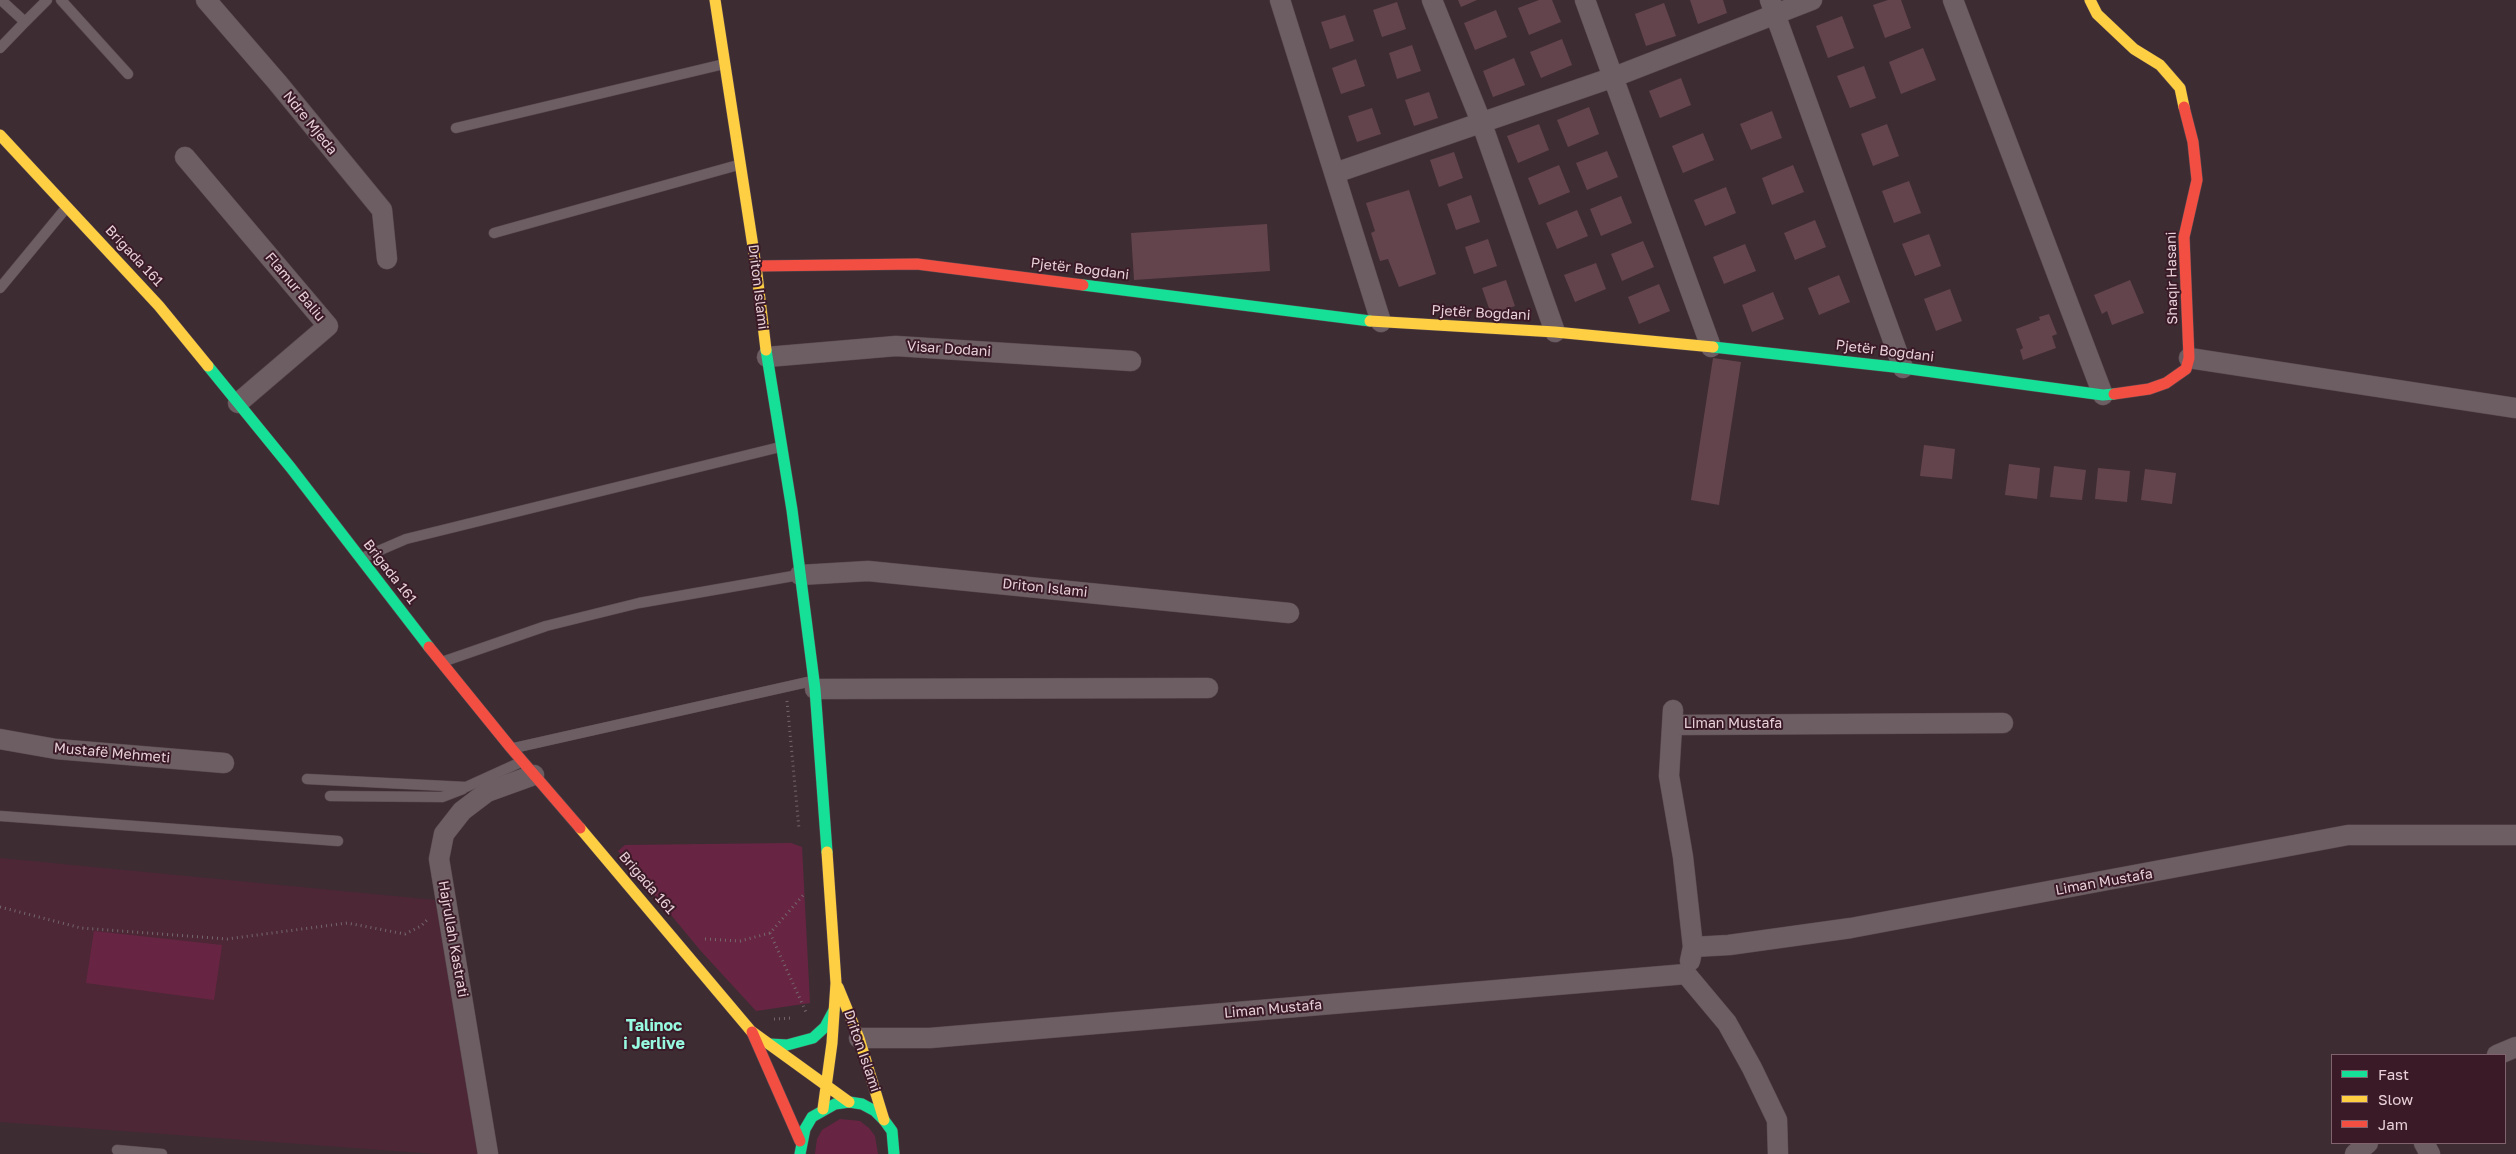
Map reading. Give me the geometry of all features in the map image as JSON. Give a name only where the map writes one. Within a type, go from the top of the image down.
[{"type":"street","name":"Ndre Mjeda","points":[[206,0],[382,210],[387,259]]},
{"type":"street","name":"Driton Islami","points":[[715,0],[756,266],[766,357],[800,575],[814,685],[836,983],[827,1088],[823,1109]]},
{"type":"street","points":[[1280,0],[1381,322]]},
{"type":"street","points":[[1432,0],[1482,124],[1555,332]]},
{"type":"street","points":[[1585,0],[1711,347]]},
{"type":"street","points":[[1335,173],[1614,77],[1772,7],[1812,0]]},
{"type":"street","points":[[1954,0],[2103,395]]},
{"type":"street","name":"Shaqir Hasani","points":[[2090,0],[2097,14],[2134,49],[2160,65],[2180,88],[2193,142],[2197,180],[2184,237],[2189,358]]},
{"type":"street","points":[[1772,7],[1903,368]]},
{"type":"street","name":"Brigada 161","points":[[0,135],[159,306],[362,559],[440,662],[528,768],[674,937],[751,1031],[827,1088],[849,1102]]},
{"type":"street","name":"Flamur Baliu","points":[[185,158],[328,326],[238,403]]},
{"type":"street","name":"Pjetër Bogdani","points":[[756,266],[917,264],[1381,322],[1555,332],[1711,347],[1903,368],[2103,395],[2149,389],[2166,383],[2186,369],[2189,358]]},
{"type":"street","name":"Visar Dodani","points":[[766,357],[896,346],[1131,361]]},
{"type":"street","points":[[2189,358],[2516,408]]},
{"type":"street","name":"Driton Islami","points":[[800,575],[868,571],[1289,613]]},
{"type":"street","points":[[814,685],[1208,688]]},
{"type":"street","name":"Liman Mustafa","points":[[859,1038],[940,1037],[1686,974],[1693,947],[1683,857],[1670,776],[1673,717],[2003,723]]},
{"type":"street","name":"Mustafë Mehmeti","points":[[0,739],[56,749],[224,763]]},
{"type":"street","name":"Hajrullah Kastrati","points":[[488,1154],[439,859],[444,834],[462,811],[487,792],[528,768]]},
{"type":"street","name":"Liman Mustafa","points":[[1693,947],[1730,945],[1851,928],[2348,835],[2516,835]]},
{"type":"street","points":[[1686,974],[1727,1022],[1752,1068],[1777,1120],[1778,1154]]},
{"type":"street","name":"Driton Islami","points":[[836,983],[859,1038],[884,1120]]},
{"type":"street","points":[[769,1044],[788,1045],[813,1038],[825,1027],[834,1010]]},
{"type":"street","name":"Brigada 161","points":[[751,1031],[800,1142]]},
{"type":"street","points":[[2499,1054],[2516,1047]]},
{"type":"street","name":"Driton Islami","points":[[823,1109],[835,1104],[849,1102],[862,1104],[875,1111],[892,1132],[894,1154]]},
{"type":"street","points":[[800,1154],[800,1142],[805,1128],[812,1117],[823,1109]]},
{"type":"street","points":[[2355,1154],[2367,1144]]},
{"type":"lane","points":[[1,0],[25,22]]},
{"type":"lane","points":[[0,48],[47,0]]},
{"type":"lane","points":[[61,0],[128,74]]},
{"type":"lane","points":[[456,128],[724,64]]},
{"type":"lane","points":[[494,233],[739,164]]},
{"type":"lane","points":[[0,288],[67,207]]},
{"type":"lane","points":[[362,559],[406,538],[781,446]]},
{"type":"lane","points":[[440,662],[546,626],[611,610],[800,575]]},
{"type":"lane","points":[[511,748],[814,685]]},
{"type":"lane","points":[[330,796],[442,797],[466,787],[528,768]]},
{"type":"lane","points":[[306,780],[466,787]]},
{"type":"lane","points":[[0,816],[338,841]]},
{"type":"lane","points":[[117,1150],[162,1154]]},
{"type":"path","points":[[786,692],[800,835]]},
{"type":"path","points":[[804,883],[806,902]]},
{"type":"path","points":[[674,937],[740,941],[770,933],[805,893]]},
{"type":"path","points":[[0,907],[82,928],[227,939],[347,923],[405,934],[421,926],[446,901]]},
{"type":"path","points":[[770,933],[808,1017],[809,1008]]},
{"type":"shaded area","points":[[791,843],[802,847],[810,1003],[756,1011],[700,950],[618,851],[625,845]]},
{"type":"shaded area","points":[[0,858],[446,901],[498,1154],[436,1154],[0,1122]]},
{"type":"shaded area","points":[[94,931],[222,945],[214,1000],[86,983]]},
{"type":"shaded area","points":[[840,1119],[860,1121],[869,1128],[875,1136],[878,1154],[815,1154],[817,1139],[822,1130]]},
{"type":"building","points":[[1458,0],[1477,0],[1461,7]]},
{"type":"building","points":[[1539,0],[1552,0],[1561,22],[1529,35],[1518,8]]},
{"type":"building","points":[[1690,0],[1723,0],[1727,13],[1698,24]]},
{"type":"building","points":[[1888,0],[1901,0],[1911,28],[1885,38],[1873,5]]},
{"type":"building","points":[[1397,2],[1406,29],[1382,37],[1373,10]]},
{"type":"building","points":[[1664,3],[1676,36],[1646,46],[1635,14]]},
{"type":"building","points":[[1496,10],[1507,37],[1475,50],[1464,23]]},
{"type":"building","points":[[1345,15],[1354,41],[1330,49],[1321,22]]},
{"type":"building","points":[[1842,16],[1854,48],[1828,58],[1816,26]]},
{"type":"building","points":[[1562,39],[1572,65],[1541,78],[1530,52]]},
{"type":"building","points":[[1412,45],[1421,71],[1397,79],[1389,53]]},
{"type":"building","points":[[1923,48],[1936,80],[1901,94],[1889,62]]},
{"type":"building","points":[[1514,58],[1525,85],[1493,97],[1483,71]]},
{"type":"building","points":[[1356,59],[1365,86],[1341,94],[1332,68]]},
{"type":"building","points":[[1864,66],[1876,98],[1850,108],[1837,76]]},
{"type":"building","points":[[1681,78],[1691,105],[1660,118],[1649,91]]},
{"type":"building","points":[[1429,92],[1438,118],[1414,126],[1405,100]]},
{"type":"building","points":[[1589,107],[1599,134],[1568,147],[1557,120]]},
{"type":"building","points":[[1372,108],[1381,134],[1357,142],[1348,116]]},
{"type":"building","points":[[1772,111],[1782,138],[1751,150],[1740,124]]},
{"type":"building","points":[[1539,124],[1549,150],[1518,163],[1507,136]]},
{"type":"building","points":[[1887,124],[1899,156],[1873,166],[1861,134]]},
{"type":"building","points":[[1703,133],[1714,160],[1683,173],[1672,146]]},
{"type":"building","points":[[1607,151],[1618,177],[1587,190],[1576,163]]},
{"type":"building","points":[[1454,152],[1463,178],[1439,187],[1430,160]]},
{"type":"building","points":[[1559,165],[1570,192],[1539,205],[1528,178]]},
{"type":"building","points":[[1793,165],[1804,192],[1772,205],[1762,178]]},
{"type":"building","points":[[1909,181],[1921,213],[1894,223],[1882,191]]},
{"type":"building","points":[[1726,187],[1736,213],[1705,226],[1694,200]]},
{"type":"building","points":[[1409,190],[1436,274],[1399,287],[1388,259],[1380,261],[1371,233],[1375,231],[1366,203]]},
{"type":"building","points":[[1471,195],[1480,222],[1456,230],[1447,204]]},
{"type":"building","points":[[1621,196],[1632,223],[1601,236],[1590,209]]},
{"type":"building","points":[[1577,210],[1588,236],[1557,249],[1546,223]]},
{"type":"building","points":[[1815,220],[1826,247],[1795,260],[1784,233]]},
{"type":"building","points":[[1267,224],[1270,271],[1134,280],[1131,233]]},
{"type":"building","points":[[1929,234],[1941,266],[1915,276],[1902,244]]},
{"type":"building","points":[[1488,239],[1497,266],[1474,274],[1465,247]]},
{"type":"building","points":[[1643,241],[1654,267],[1622,281],[1611,254]]},
{"type":"building","points":[[1745,244],[1756,271],[1724,284],[1713,257]]},
{"type":"building","points":[[1596,263],[1606,289],[1575,302],[1564,275]]},
{"type":"building","points":[[1839,275],[1850,302],[1819,315],[1808,288]]},
{"type":"building","points":[[1506,280],[1515,306],[1491,314],[1482,288]]},
{"type":"building","points":[[2130,280],[2144,313],[2112,325],[2107,311],[2102,314],[2094,295]]},
{"type":"building","points":[[1659,284],[1670,311],[1639,324],[1628,297]]},
{"type":"building","points":[[1950,289],[1962,321],[1936,331],[1924,299]]},
{"type":"building","points":[[1773,292],[1784,319],[1752,332],[1742,305]]},
{"type":"building","points":[[2049,314],[2057,334],[2052,336],[2056,348],[2023,360],[2020,350],[2023,348],[2016,329],[2040,320],[2039,317]]},
{"type":"building","points":[[1713,358],[1741,362],[1719,505],[1691,500]]},
{"type":"building","points":[[1924,445],[1955,449],[1952,479],[1920,476]]},
{"type":"building","points":[[2009,464],[2040,468],[2037,499],[2005,495]]},
{"type":"building","points":[[2054,466],[2086,470],[2082,500],[2050,497]]},
{"type":"building","points":[[2098,468],[2130,471],[2127,502],[2095,499]]},
{"type":"building","points":[[2145,469],[2176,473],[2172,504],[2141,500]]},
{"type":"traffic: fast","points":[[1083,285],[1370,321]]},
{"type":"traffic: fast","points":[[1713,347],[1903,368],[2103,395],[2114,394]]},
{"type":"traffic: fast","points":[[766,350],[792,510],[815,689],[827,852]]},
{"type":"traffic: fast","points":[[208,366],[291,468],[429,647]]},
{"type":"traffic: fast","points":[[769,1044],[787,1045],[813,1038],[825,1027],[834,1010]]},
{"type":"traffic: fast","points":[[800,1154],[805,1129],[812,1117],[835,1104],[849,1102],[862,1104],[875,1111],[884,1120],[892,1131],[894,1154]]},
{"type":"traffic: slow","points":[[715,0],[756,266],[766,350]]},
{"type":"traffic: slow","points":[[2090,0],[2097,14],[2134,49],[2160,65],[2180,88],[2184,107]]},
{"type":"traffic: slow","points":[[0,135],[159,306],[208,366]]},
{"type":"traffic: slow","points":[[1370,321],[1555,332],[1713,347]]},
{"type":"traffic: slow","points":[[580,828],[751,1031],[849,1102]]},
{"type":"traffic: slow","points":[[823,1109],[832,1043],[836,983],[827,852]]},
{"type":"traffic: slow","points":[[838,987],[859,1038],[884,1120]]},
{"type":"traffic: jam","points":[[2114,394],[2149,389],[2166,383],[2186,369],[2189,358],[2184,237],[2197,180],[2193,142],[2184,107]]},
{"type":"traffic: jam","points":[[756,266],[917,264],[1083,285]]},
{"type":"traffic: jam","points":[[429,647],[511,748],[580,828]]},
{"type":"traffic: jam","points":[[752,1032],[800,1141]]},
{"type":"district","name":"Talinoc i Jerlive","points":[[654,1035]]}]
